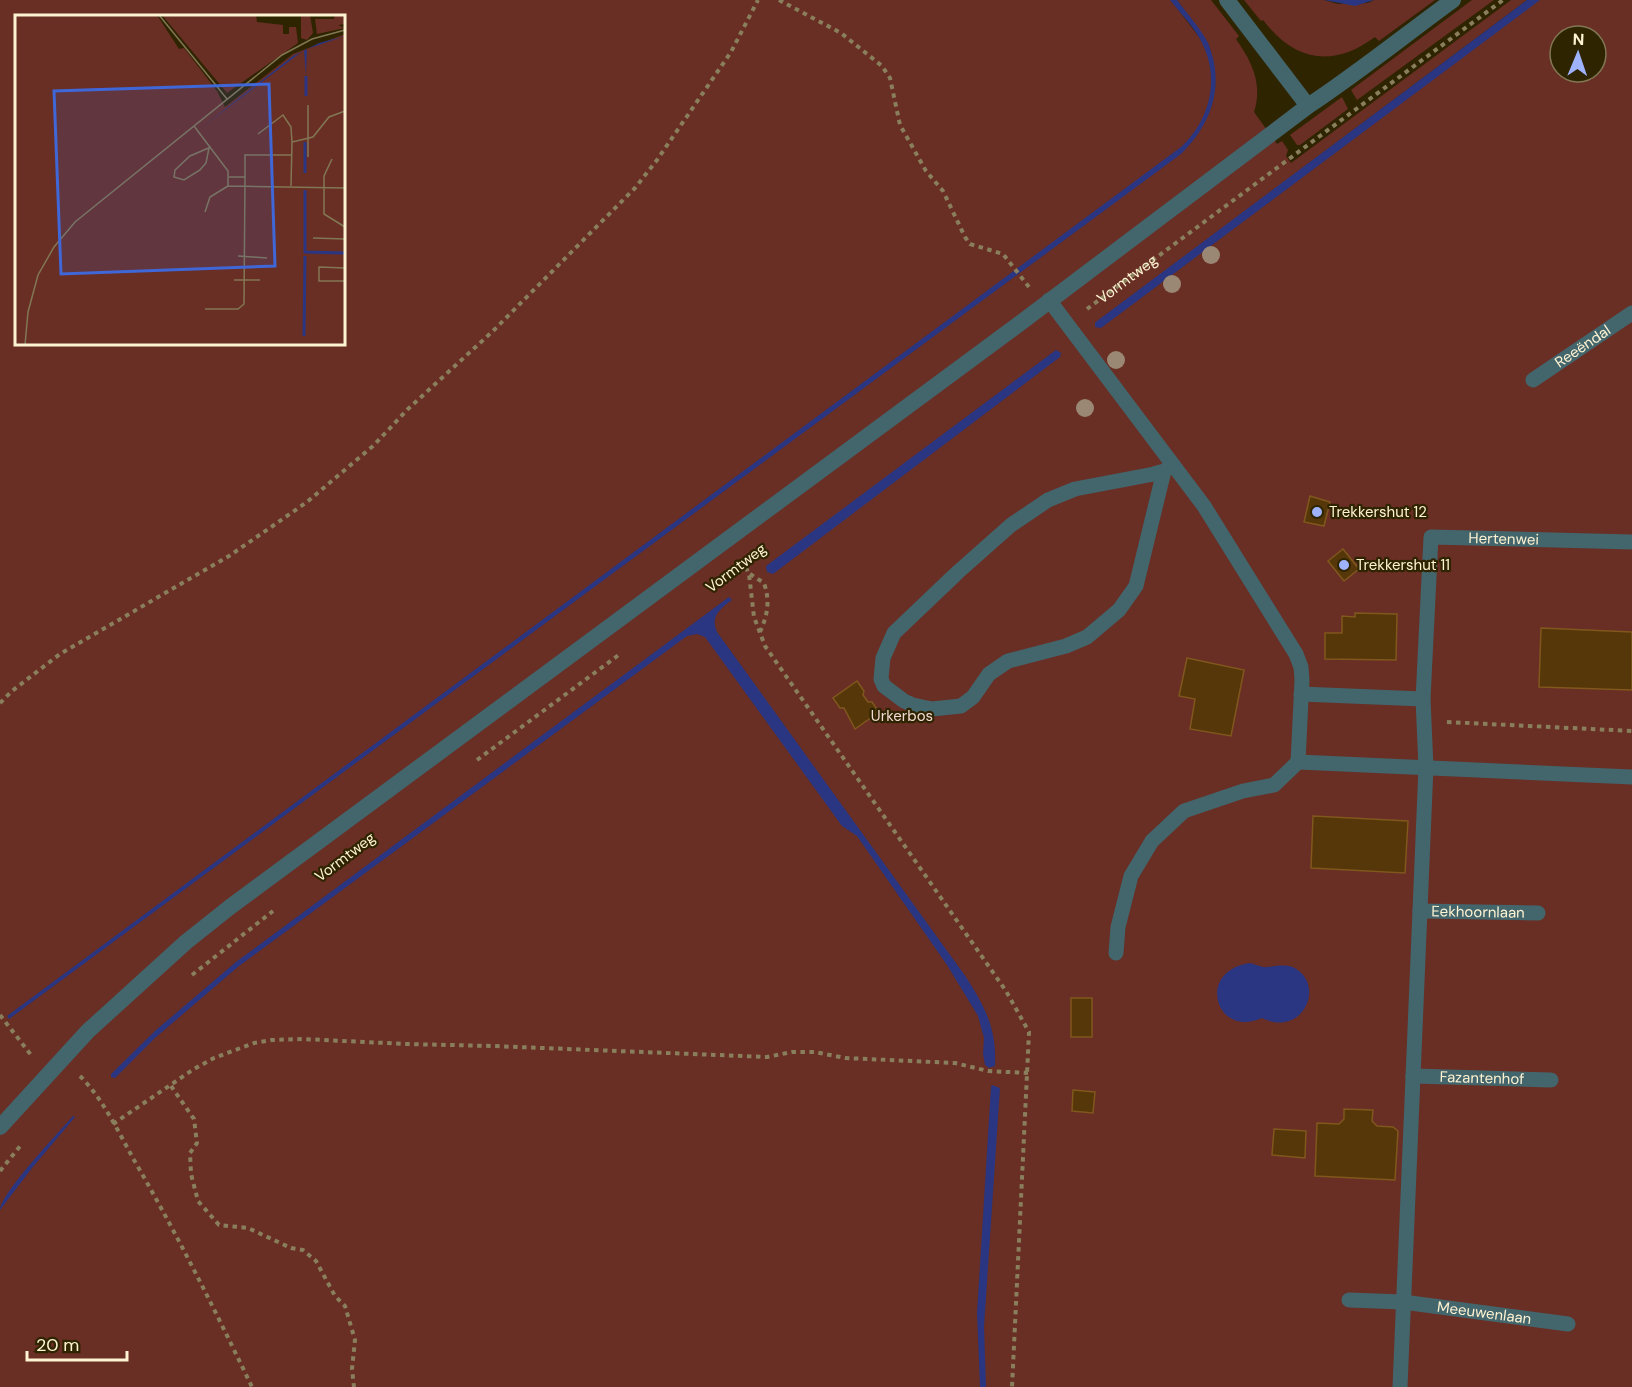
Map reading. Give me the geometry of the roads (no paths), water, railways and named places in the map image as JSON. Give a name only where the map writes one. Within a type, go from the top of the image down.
[{"type":"street","points":[[1227,0],[1308,106]]},
{"type":"street","name":"Vormtweg","points":[[0,1127],[88,1031],[168,957],[221,914],[1308,106],[1351,78],[1453,0]]},
{"type":"lane","points":[[1049,300],[1168,468],[1204,506],[1296,654],[1301,668],[1298,762],[1274,785],[1243,791],[1184,811],[1152,841],[1131,876],[1118,927],[1116,953]]},
{"type":"lane","name":"Reeëndal","points":[[1533,380],[1632,313]]},
{"type":"lane","points":[[1168,468],[1136,586],[1119,610],[1087,637],[1066,646],[1008,661],[989,674],[973,697],[961,706],[932,709],[913,705],[884,686],[881,679],[883,658],[894,633],[1011,525],[1048,500],[1075,489],[1168,468]]},
{"type":"lane","name":"Hertenwei","points":[[1423,699],[1431,537],[1632,542]]},
{"type":"lane","points":[[1301,694],[1423,699],[1426,767],[1400,1387]]},
{"type":"lane","points":[[1298,762],[1632,777]]},
{"type":"lane","name":"Eekhoornlaan","points":[[1420,911],[1538,913]]},
{"type":"lane","name":"Fazantenhof","points":[[1413,1076],[1551,1080]]},
{"type":"lane","name":"Meeuwenlaan","points":[[1349,1300],[1403,1302],[1568,1324]]},
{"type":"place","name":"Trekkershut 12","points":[[1317,512]]},
{"type":"place","name":"Trekkershut 11","points":[[1344,565]]},
{"type":"park label","name":"Urkerbos","points":[[902,716]]}]
